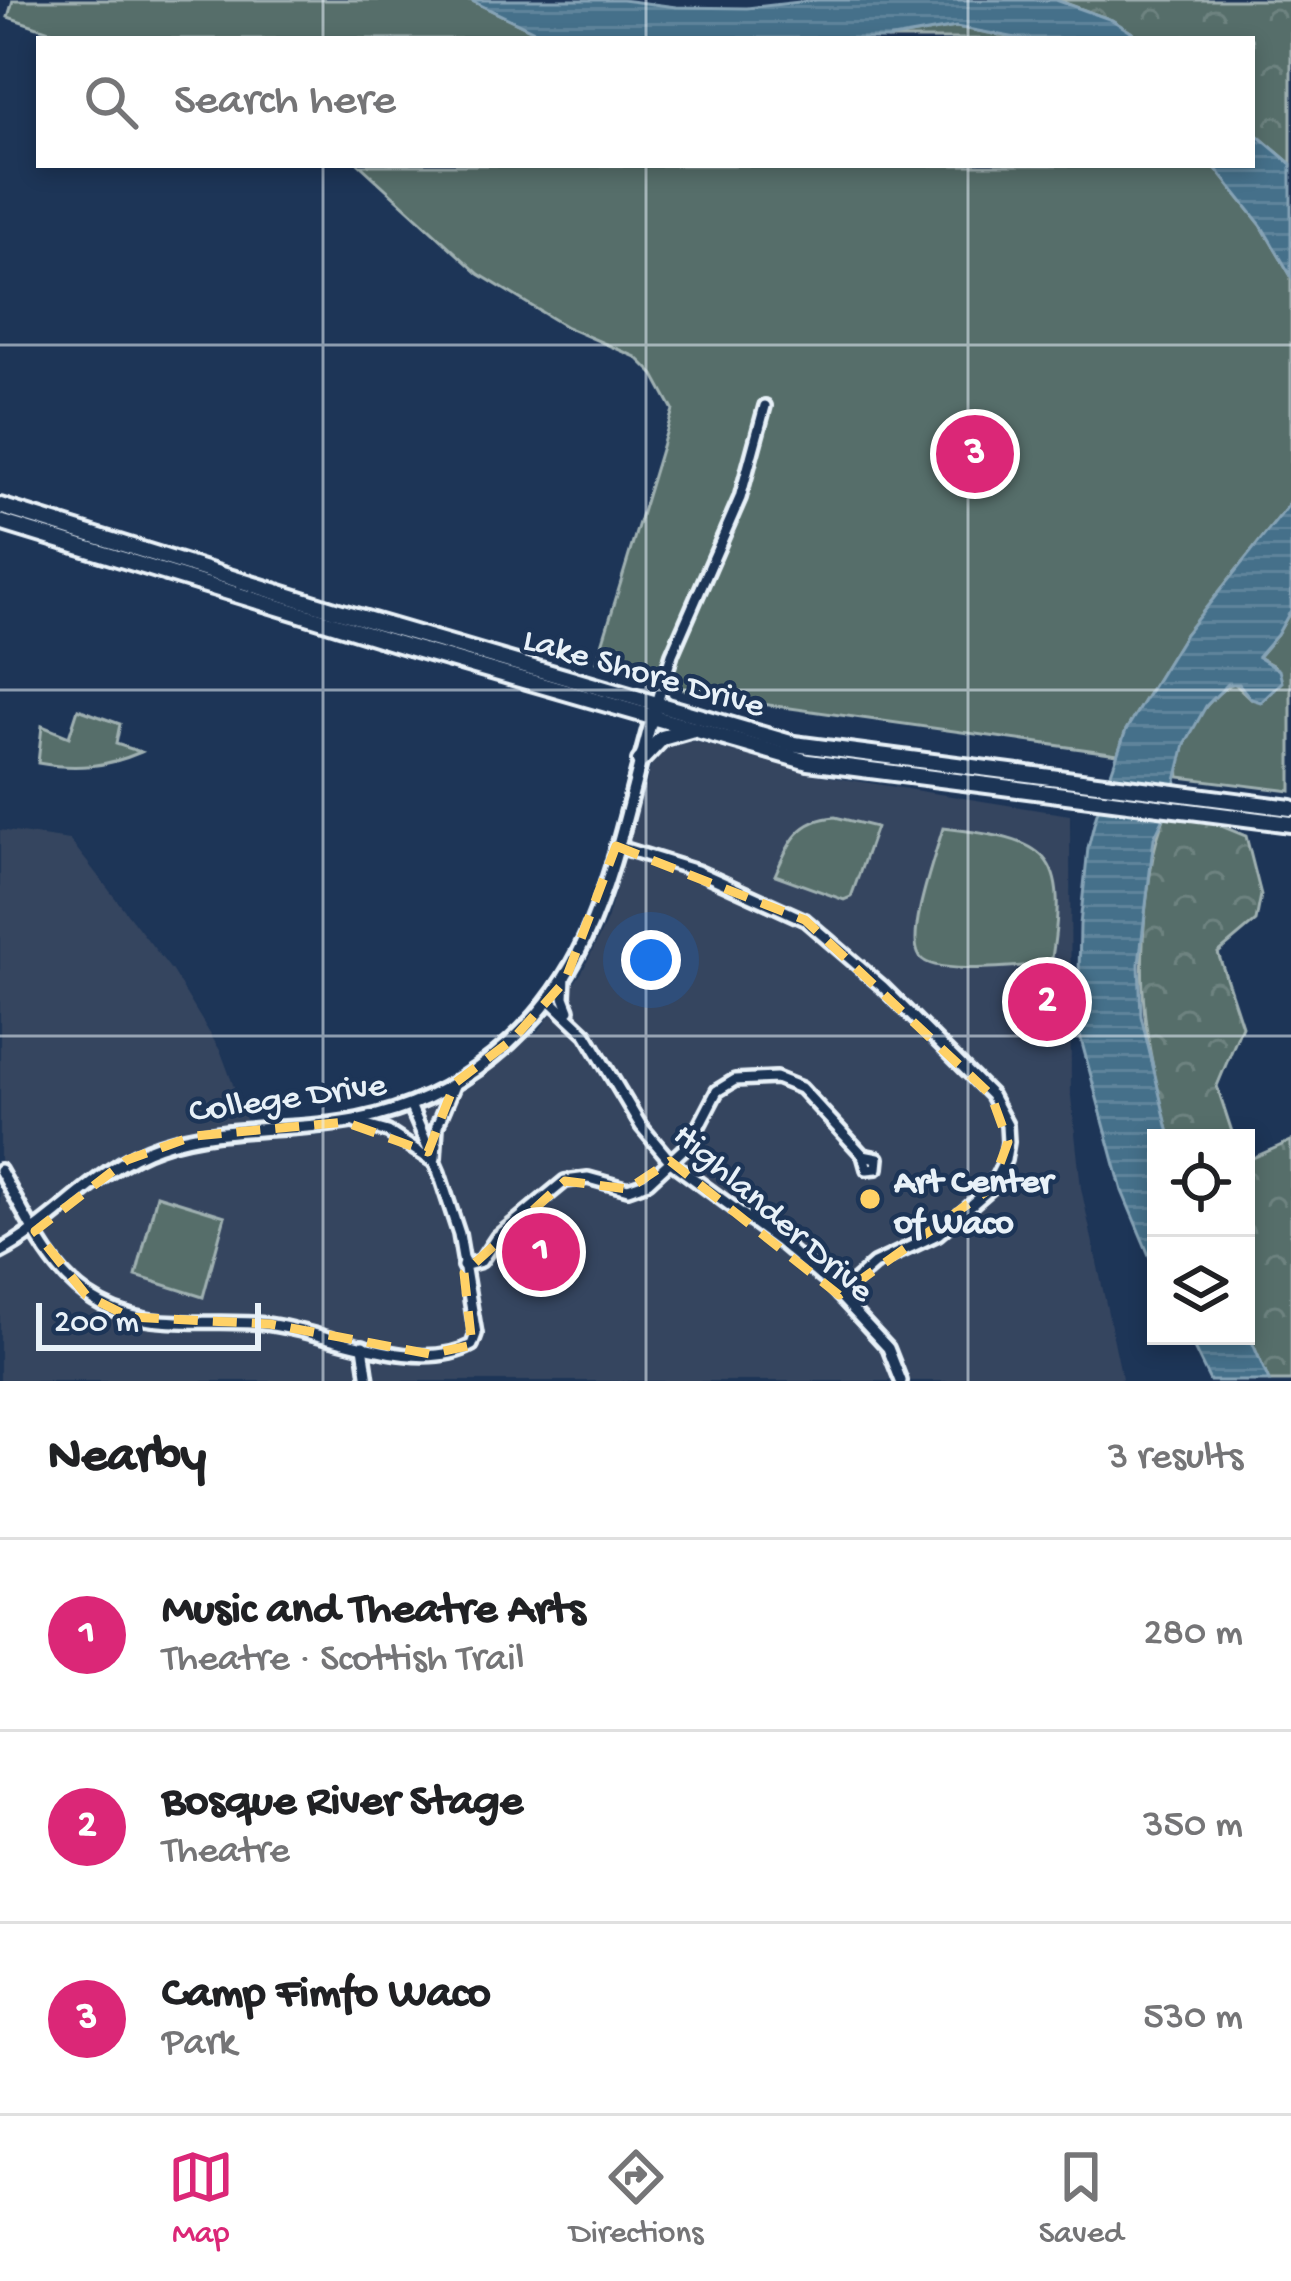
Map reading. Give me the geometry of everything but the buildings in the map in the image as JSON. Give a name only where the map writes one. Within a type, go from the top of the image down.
[{"type":"main road","name":"Lake Shore Drive","points":[[0,506],[655,710],[695,729],[827,765],[1291,824]]},
{"type":"main road","name":"Lake Shore Drive","points":[[0,522],[405,646],[770,738],[829,751],[1291,808]]},
{"type":"main road","points":[[640,761],[662,738],[695,729]]},
{"type":"street","points":[[655,710],[672,654],[740,498],[765,406]]},
{"type":"street","name":"College Drive","points":[[0,1252],[34,1231],[106,1172],[159,1145],[209,1134],[345,1122],[410,1105],[455,1083],[496,1054],[549,999],[593,920],[655,710]]},
{"type":"street","points":[[616,846],[698,871],[805,920],[918,1020],[1000,1110],[1008,1142],[991,1188],[938,1234],[874,1264],[839,1295]]},
{"type":"street","name":"Highlander Drive","points":[[565,976],[564,997],[575,1019],[641,1126],[670,1161],[779,1241],[839,1295],[888,1348],[902,1381]]},
{"type":"street","name":"Highlander Drive","points":[[549,999],[575,1019]]},
{"type":"street","points":[[463,1266],[481,1262],[497,1237],[565,1181],[589,1178],[628,1189],[648,1182],[699,1130],[717,1091],[735,1080],[762,1076],[801,1088],[863,1155]]},
{"type":"street","points":[[435,1163],[437,1126],[455,1083]]},
{"type":"street","points":[[0,1170],[54,1262],[86,1295],[129,1318],[170,1324],[270,1324],[362,1346],[430,1354],[472,1345],[476,1334],[459,1234],[410,1105]]},
{"type":"street","points":[[345,1122],[388,1132],[435,1163]]},
{"type":"street","points":[[362,1346],[368,1381]]},
{"type":"highlighted area","points":[[616,846],[805,920],[991,1095],[1008,1142],[991,1188],[839,1295],[670,1161],[628,1189],[565,1181],[464,1273],[472,1345],[430,1354],[270,1324],[129,1317],[86,1295],[35,1231],[127,1160],[194,1136],[345,1122],[428,1152],[455,1083],[513,1039],[565,981]]},
{"type":"shaded area","points":[[470,0],[622,0],[747,8],[817,0],[1056,0],[1112,20],[1137,36],[1006,36],[956,27],[904,36],[545,36]]},
{"type":"shaded area","points":[[1255,134],[1291,164],[1291,276],[1261,225],[1215,168],[1255,168]]},
{"type":"shaded area","points":[[1291,497],[1291,610],[1258,657],[1279,670],[1282,682],[1261,702],[1251,699],[1239,684],[1228,684],[1206,706],[1185,744],[1170,805],[1154,838],[1139,964],[1141,1016],[1168,1129],[1147,1129],[1147,1251],[1122,1191],[1078,1028],[1080,925],[1088,848],[1126,730],[1185,634]]},
{"type":"shaded area","points":[[682,738],[820,775],[1070,815],[1071,1096],[1081,1188],[1119,1381],[0,1381],[0,830],[70,840],[172,971],[221,1052],[253,1138],[321,1136],[395,1119],[481,1075],[540,1029],[582,972],[607,920],[654,754],[658,746]]},
{"type":"shaded area","points":[[1192,1345],[1253,1345],[1269,1381],[1210,1381]]},
{"type":"green space","points":[[13,0],[470,0],[545,36],[64,36],[8,17]]},
{"type":"green space","points":[[1057,0],[1291,0],[1291,164],[1255,134],[1255,36],[1137,36],[1112,20]]},
{"type":"green space","points":[[956,27],[1006,36],[904,36]]},
{"type":"green space","points":[[363,168],[1215,168],[1261,225],[1291,276],[1291,497],[1185,634],[1126,730],[1118,754],[704,696],[597,661],[673,410],[654,375],[636,357],[566,327],[479,274]]},
{"type":"green space","points":[[1291,610],[1291,791],[1179,777],[1182,751],[1194,723],[1234,683],[1251,699],[1274,666],[1258,657]]},
{"type":"green space","points":[[78,709],[120,724],[116,744],[141,752],[91,766],[38,763],[42,726],[69,737]]},
{"type":"green space","points":[[1170,805],[1246,836],[1261,895],[1256,921],[1218,953],[1242,1026],[1217,1086],[1231,1129],[1168,1129],[1155,1078],[1143,995],[1143,937],[1160,830]]},
{"type":"green space","points":[[835,817],[876,827],[851,897],[844,900],[775,875],[803,828]]},
{"type":"green space","points":[[943,828],[1007,838],[1044,858],[1057,897],[1051,964],[961,968],[943,967],[920,957],[916,947],[919,914]]},
{"type":"green space","points":[[1291,1141],[1291,1381],[1269,1381],[1253,1345],[1255,1157]]},
{"type":"green space","points":[[157,1195],[225,1216],[203,1297],[136,1276]]},
{"type":"place","name":"Camp Fimfo Waco","points":[[975,454]]},
{"type":"place","name":"Bosque River Stage","points":[[1047,1002]]},
{"type":"place","name":"Art Center of Waco","points":[[870,1199]]},
{"type":"place","name":"Music and Theatre Arts","points":[[541,1252]]}]
